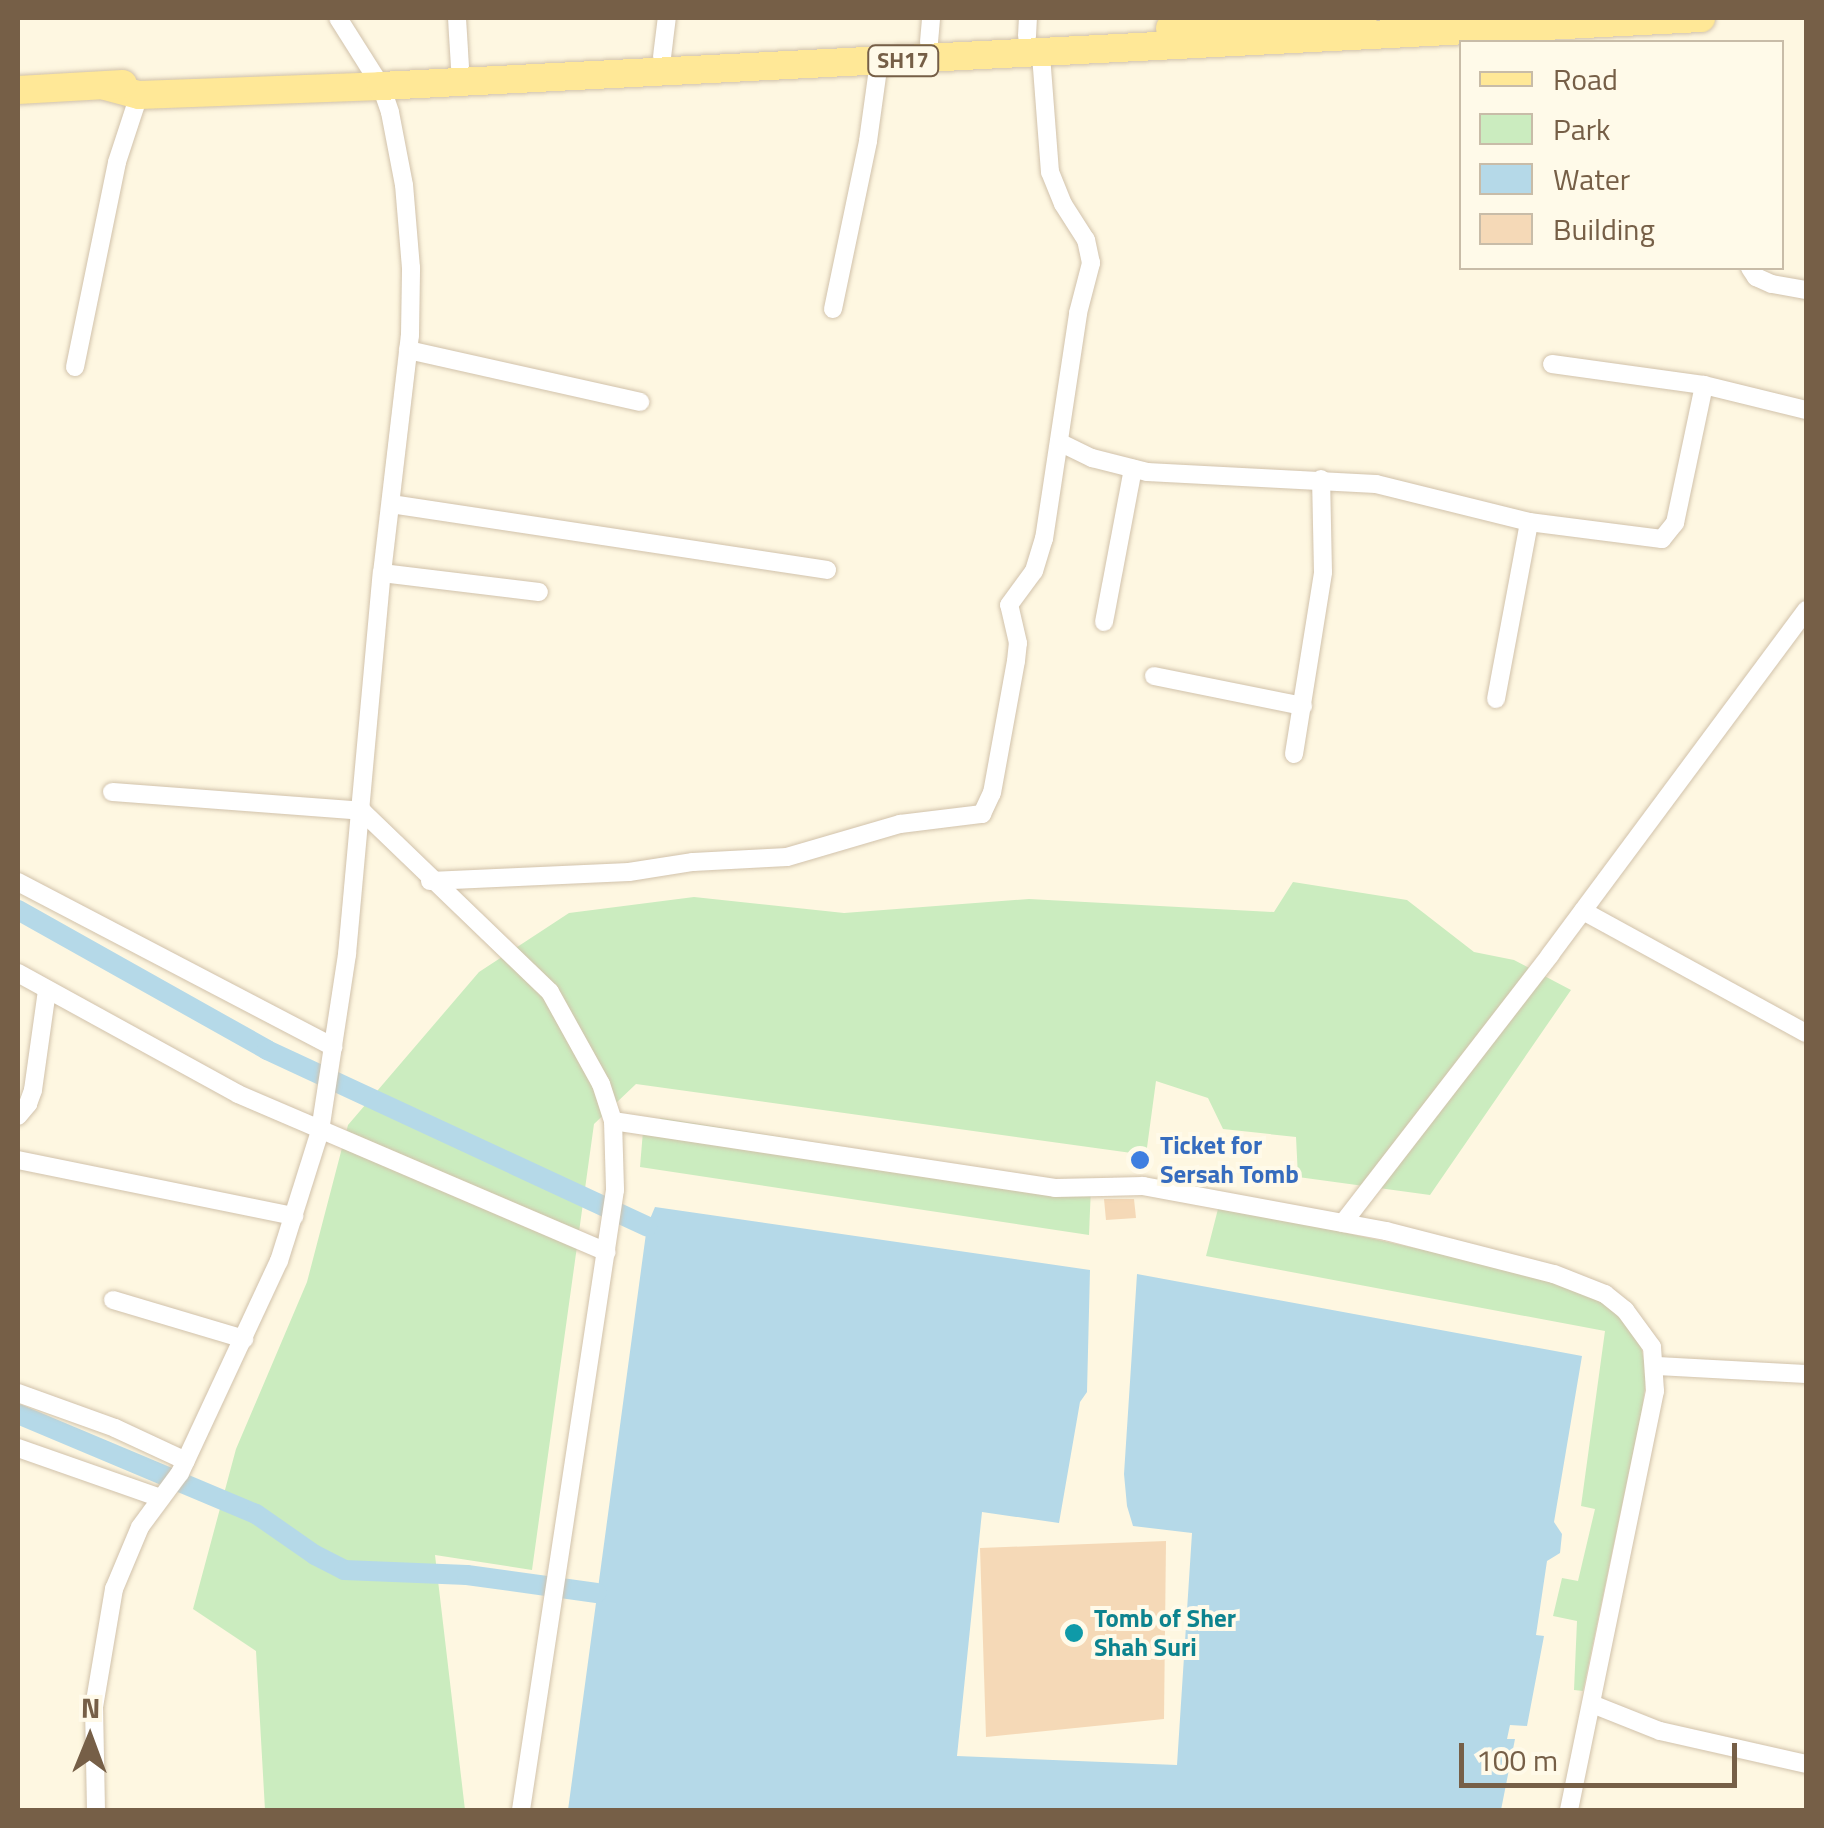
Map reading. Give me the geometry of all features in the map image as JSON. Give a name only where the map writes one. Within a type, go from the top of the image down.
[{"type":"main road","name":"SH17","points":[[18,90],[879,62],[1032,36],[1363,18]]},
{"type":"main road","name":"SH17","points":[[106,86],[140,95],[377,79],[460,67],[662,57],[930,30],[1032,36],[1700,18]]},
{"type":"street","points":[[96,1810],[92,1742],[104,1634],[128,1554],[183,1467],[244,1339],[294,1216],[326,1098],[362,811],[382,573],[408,350],[410,240],[398,144],[377,79],[338,18]]},
{"type":"street","points":[[457,18],[460,67]]},
{"type":"street","points":[[662,57],[668,18]]},
{"type":"street","points":[[430,881],[581,875],[786,857],[900,824],[982,814],[992,793],[1016,661],[1009,604],[1039,559],[1078,312],[1090,263],[1086,240],[1063,204],[1050,172],[1032,36]]},
{"type":"street","points":[[833,309],[868,140],[879,62]]},
{"type":"street","points":[[75,367],[117,162],[140,95]]},
{"type":"street","points":[[1751,270],[1756,277],[1772,284],[1806,290]]},
{"type":"street","points":[[408,350],[640,402]]},
{"type":"street","points":[[1552,364],[1704,384],[1806,410]]},
{"type":"street","points":[[1059,442],[1133,470],[1182,476],[1320,480],[1405,490],[1529,522],[1656,539],[1668,536],[1678,512],[1704,384]]},
{"type":"street","points":[[1104,622],[1133,470]]},
{"type":"street","points":[[1294,754],[1323,572],[1320,480]]},
{"type":"street","points":[[391,504],[826,570]]},
{"type":"street","points":[[1496,699],[1529,522]]},
{"type":"street","points":[[382,573],[540,592]]},
{"type":"street","points":[[1343,1223],[1806,610]]},
{"type":"street","points":[[1154,676],[1303,706]]},
{"type":"street","points":[[112,792],[362,811],[430,881],[550,992],[586,1051],[613,1121],[615,1190],[521,1810]]},
{"type":"street","points":[[18,882],[332,1051]]},
{"type":"street","points":[[1583,910],[1806,1033]]},
{"type":"street","points":[[18,973],[223,1086],[320,1131],[609,1244]]},
{"type":"street","points":[[18,1116],[32,1090],[48,990]]},
{"type":"street","points":[[613,1121],[1055,1188],[1143,1186],[1343,1223],[1505,1260],[1584,1284],[1626,1310],[1652,1346],[1657,1366],[1569,1810]]},
{"type":"street","points":[[18,1160],[294,1216]]},
{"type":"street","points":[[113,1300],[244,1339]]},
{"type":"street","points":[[1657,1366],[1806,1374]]},
{"type":"street","points":[[18,1393],[115,1428],[183,1467]]},
{"type":"street","points":[[18,1448],[164,1494]]},
{"type":"street","points":[[1592,1704],[1660,1730],[1806,1764]]},
{"type":"green space","points":[[1293,882],[1407,900],[1474,952],[1514,960],[1571,990],[1430,1195],[1298,1177],[1296,1137],[1223,1129],[1208,1098],[1156,1081],[1146,1155],[636,1084],[594,1124],[532,1570],[435,1555],[465,1810],[265,1810],[256,1651],[193,1609],[236,1449],[307,1282],[348,1125],[479,972],[569,913],[694,897],[844,913],[1029,899],[1274,912]]},
{"type":"green space","points":[[661,1118],[1091,1186],[1089,1235],[640,1167],[643,1131]]},
{"type":"green space","points":[[1219,1205],[1524,1272],[1603,1301],[1638,1333],[1647,1374],[1642,1410],[1583,1691],[1574,1690],[1577,1621],[1553,1616],[1562,1578],[1578,1581],[1595,1509],[1581,1506],[1605,1331],[1206,1256]]},
{"type":"water","points":[[655,1207],[1090,1270],[1087,1392],[1080,1402],[1059,1523],[982,1512],[957,1756],[1177,1765],[1192,1533],[1133,1526],[1127,1506],[1124,1474],[1137,1274],[1582,1356],[1554,1522],[1562,1534],[1560,1553],[1547,1561],[1536,1635],[1544,1636],[1527,1726],[1510,1725],[1507,1739],[1515,1739],[1501,1810],[568,1810],[647,1226]]},
{"type":"building","points":[[1104,1199],[1134,1199],[1136,1218],[1106,1220]]},
{"type":"building","name":"Tomb of Sher Shah Suri","points":[[1166,1541],[1164,1719],[986,1737],[980,1548]]},
{"type":"waterway","points":[[18,910],[267,1050],[647,1226]]},
{"type":"waterway","points":[[18,1414],[256,1514],[344,1570],[467,1575],[597,1593]]},
{"type":"place","name":"Ticket for Sersah Tomb","points":[[1140,1160]]},
{"type":"place","name":"Tomb of Sher Shah Suri","points":[[1074,1633]]}]
